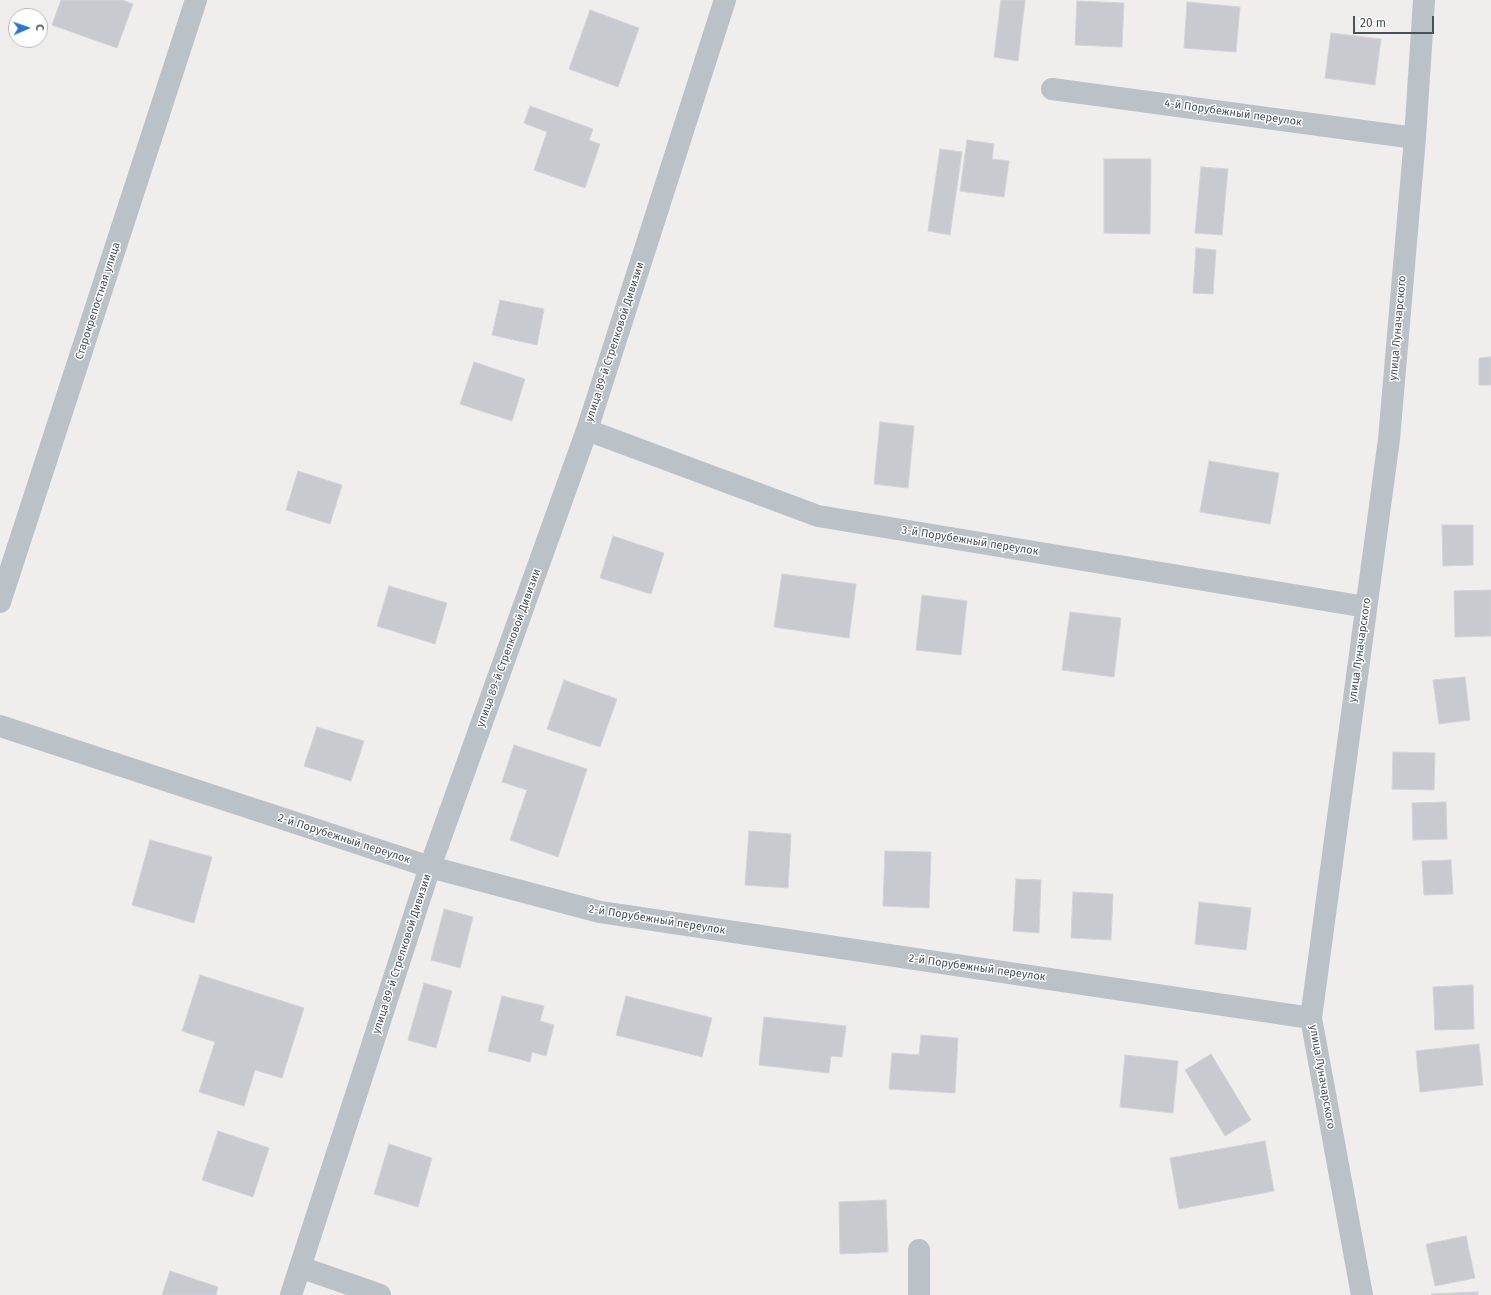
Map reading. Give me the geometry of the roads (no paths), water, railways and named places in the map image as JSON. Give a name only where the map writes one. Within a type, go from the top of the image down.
[{"type":"street","name":"Старокрепостная улица","points":[[0,602],[196,0]]},
{"type":"street","name":"улица 89-й Стрелковой Дивизии","points":[[291,1295],[430,867],[587,430],[725,0]]},
{"type":"street","name":"улица Луначарского","points":[[1362,1295],[1311,1018],[1389,439],[1415,138],[1424,0]]},
{"type":"street","name":"4-й Порубежный переулок","points":[[1052,89],[1415,138]]},
{"type":"street","name":"3-й Порубежный переулок","points":[[587,430],[818,516],[1366,607]]},
{"type":"street","name":"2-й Порубежный переулок","points":[[0,726],[430,867],[600,912],[1311,1018]]},
{"type":"street","points":[[919,1250],[919,1295]]},
{"type":"street","points":[[300,1268],[380,1295]]}]
